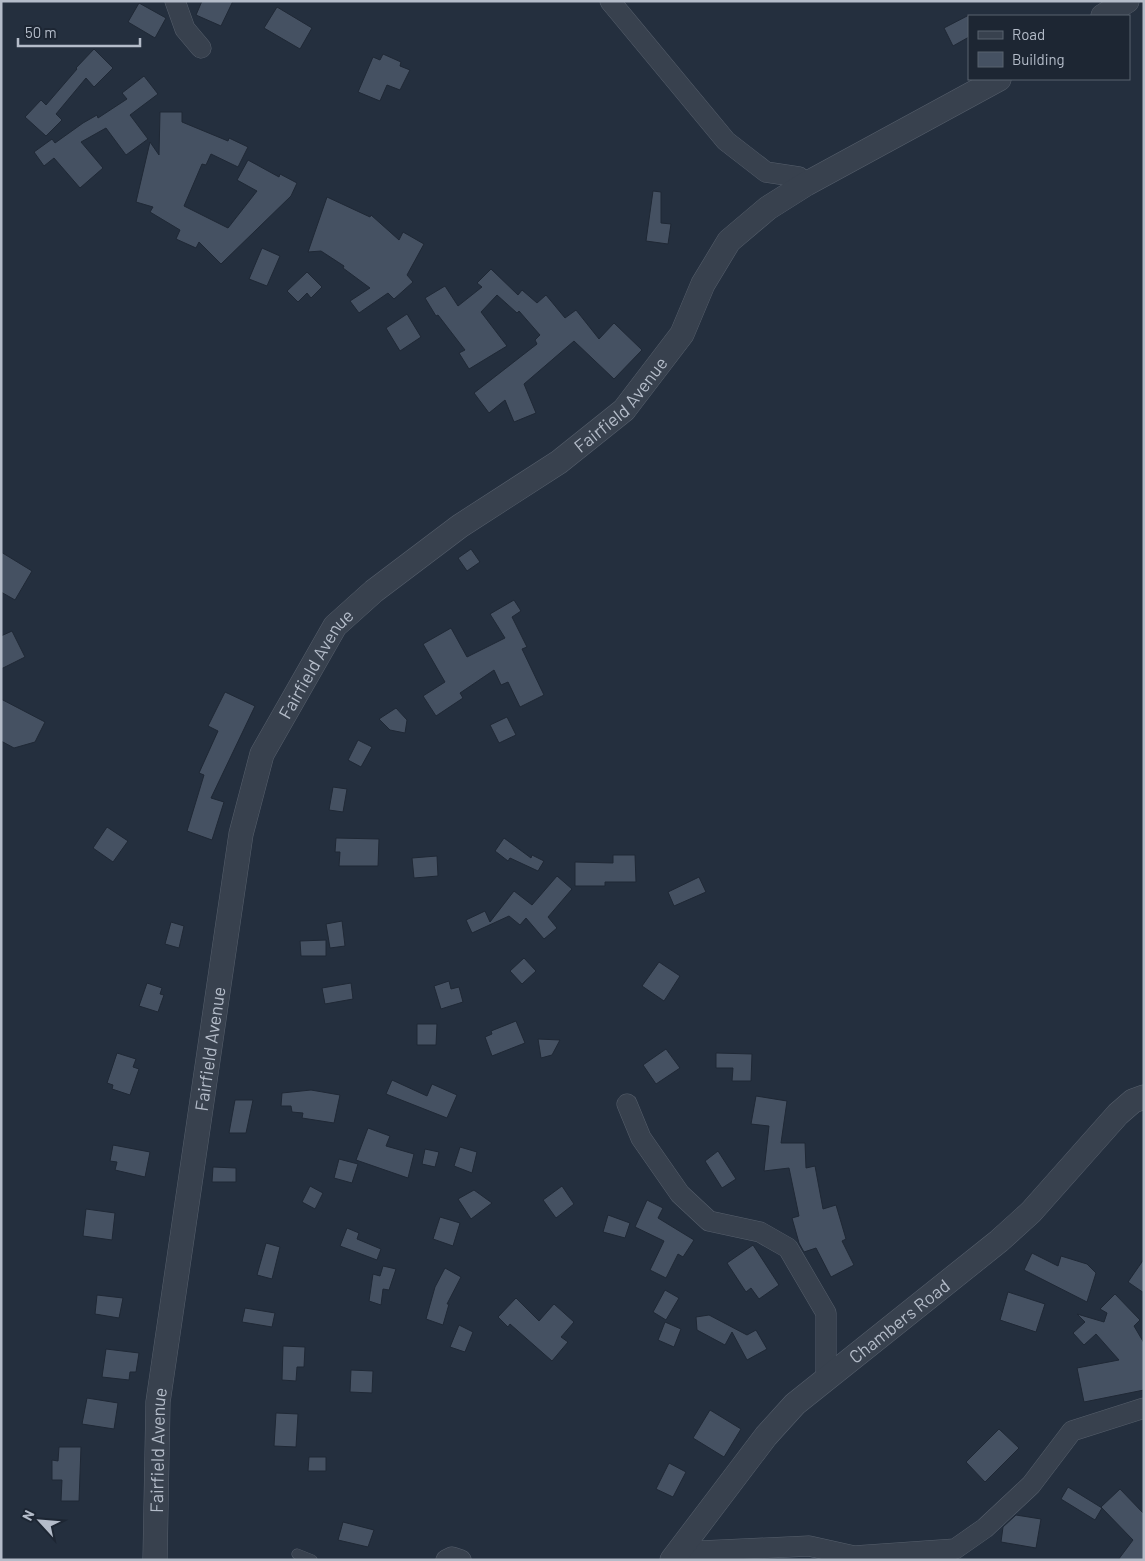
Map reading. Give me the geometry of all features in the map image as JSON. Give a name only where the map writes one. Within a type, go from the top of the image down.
[{"type":"street","points":[[175,1],[185,29],[201,48]]},
{"type":"street","points":[[610,1],[726,142],[766,172],[799,177],[806,184]]},
{"type":"street","points":[[1105,15],[1127,1]]},
{"type":"street","name":"Fairfield Avenue","points":[[155,1560],[158,1402],[241,834],[262,754],[335,626],[374,590],[460,526],[559,462],[624,410],[682,334],[703,284],[729,241],[768,208],[806,184],[997,80]]},
{"type":"street","name":"Chambers Road","points":[[676,1556],[766,1436],[794,1404],[999,1241],[1031,1212],[1118,1114],[1133,1101],[1144,1097]]},
{"type":"street","points":[[627,1104],[641,1138],[674,1186],[709,1221],[760,1232],[788,1248],[826,1313],[826,1380]]},
{"type":"street","points":[[676,1556],[809,1546],[856,1558],[955,1549],[985,1528],[1031,1485],[1072,1431],[1144,1408]]},
{"type":"street","points":[[446,1560],[452,1558],[461,1560]]},
{"type":"lane","points":[[298,1554],[312,1560]]},
{"type":"building","points":[[202,1],[233,1],[221,26],[196,15]]},
{"type":"building","points":[[139,3],[166,18],[155,38],[128,22]]},
{"type":"building","points":[[277,7],[312,28],[300,49],[264,28]]},
{"type":"building","points":[[968,16],[968,38],[953,46],[944,28]]},
{"type":"building","points":[[94,49],[113,68],[94,87],[86,78],[56,114],[62,120],[46,136],[25,117],[41,100],[46,105]]},
{"type":"building","points":[[383,54],[401,62],[400,66],[410,70],[400,90],[387,85],[380,101],[358,92],[373,57],[380,60]]},
{"type":"building","points":[[144,76],[158,94],[130,115],[148,139],[126,155],[106,128],[81,142],[103,168],[80,188],[54,158],[44,166],[34,152],[52,139],[55,143],[83,123],[97,115],[98,118],[127,99],[122,93]]},
{"type":"building","points":[[160,112],[182,112],[182,122],[228,141],[229,138],[248,147],[238,167],[211,154],[206,165],[202,164],[184,206],[228,228],[257,191],[237,180],[248,160],[279,177],[280,174],[297,183],[291,196],[221,264],[199,242],[196,248],[176,239],[180,230],[150,212],[153,207],[136,202],[150,142],[159,155]]},
{"type":"building","points":[[653,191],[661,192],[661,223],[671,224],[668,244],[646,241]]},
{"type":"building","points":[[327,197],[370,217],[371,215],[399,240],[403,232],[424,244],[407,275],[413,282],[394,299],[388,293],[359,313],[350,301],[370,288],[343,268],[344,266],[321,251],[308,252]]},
{"type":"building","points":[[262,248],[280,256],[267,286],[249,279]]},
{"type":"building","points":[[491,269],[518,295],[522,290],[537,303],[546,295],[565,318],[576,310],[599,339],[614,323],[642,350],[614,379],[574,341],[524,384],[536,413],[514,422],[505,400],[489,413],[474,393],[537,344],[535,340],[540,335],[519,311],[517,313],[497,295],[481,312],[507,346],[469,369],[459,353],[465,350],[438,315],[436,316],[425,298],[445,286],[458,306],[482,287],[477,283]]},
{"type":"building","points":[[307,272],[322,287],[311,298],[307,293],[298,302],[287,291]]},
{"type":"building","points":[[407,314],[421,337],[400,351],[386,328]]},
{"type":"building","points":[[471,549],[480,562],[467,571],[458,558]]},
{"type":"building","points":[[1,552],[32,571],[15,600],[1,592]]},
{"type":"building","points":[[514,600],[521,611],[512,617],[527,647],[522,649],[544,695],[520,707],[508,682],[501,685],[494,670],[460,693],[463,698],[436,716],[423,696],[445,682],[423,644],[451,628],[467,657],[505,638],[490,614]]},
{"type":"building","points":[[12,631],[25,657],[1,669],[1,636]]},
{"type":"building","points":[[225,692],[255,706],[211,798],[224,802],[212,840],[187,831],[204,775],[199,773],[218,731],[208,726]]},
{"type":"building","points":[[1,699],[45,722],[35,742],[14,748],[1,741]]},
{"type":"building","points":[[396,708],[407,720],[405,733],[390,730],[379,719]]},
{"type":"building","points":[[507,717],[516,735],[499,743],[490,725]]},
{"type":"building","points":[[358,740],[372,747],[361,767],[348,760]]},
{"type":"building","points":[[333,787],[347,789],[343,812],[329,810]]},
{"type":"building","points":[[107,827],[128,841],[113,862],[93,848]]},
{"type":"building","points":[[336,838],[379,839],[378,866],[339,866],[340,852],[335,852]]},
{"type":"building","points":[[504,838],[531,858],[532,855],[544,861],[538,871],[510,858],[508,861],[495,851]]},
{"type":"building","points":[[613,855],[635,855],[636,882],[605,882],[605,886],[575,886],[575,862],[613,863]]},
{"type":"building","points":[[437,856],[438,876],[414,878],[412,858]]},
{"type":"building","points":[[557,876],[572,889],[548,917],[557,928],[544,939],[526,918],[520,925],[509,916],[472,933],[466,920],[485,911],[490,922],[514,891],[532,905]]},
{"type":"building","points":[[699,877],[706,892],[674,906],[668,892]]},
{"type":"building","points":[[342,921],[345,946],[330,948],[326,924]]},
{"type":"building","points":[[171,922],[184,926],[179,948],[165,944]]},
{"type":"building","points":[[326,940],[326,956],[301,956],[300,941]]},
{"type":"building","points":[[524,958],[536,971],[522,984],[510,971]]},
{"type":"building","points":[[659,962],[680,976],[664,1001],[642,986]]},
{"type":"building","points":[[449,981],[451,989],[459,987],[463,1002],[441,1009],[434,986]]},
{"type":"building","points":[[147,983],[162,988],[160,994],[164,995],[158,1012],[139,1006]]},
{"type":"building","points":[[351,983],[353,999],[325,1004],[322,988]]},
{"type":"building","points":[[516,1021],[525,1043],[492,1056],[485,1037],[492,1034],[491,1031]]},
{"type":"building","points":[[417,1024],[437,1024],[436,1045],[417,1045]]},
{"type":"building","points":[[538,1039],[560,1040],[552,1055],[541,1058]]},
{"type":"building","points":[[666,1049],[680,1068],[656,1084],[643,1065]]},
{"type":"building","points":[[117,1053],[136,1059],[133,1067],[139,1069],[130,1095],[112,1089],[113,1085],[107,1083]]},
{"type":"building","points":[[716,1053],[752,1054],[751,1081],[732,1081],[733,1068],[716,1068]]},
{"type":"building","points":[[392,1080],[427,1096],[432,1084],[457,1095],[447,1118],[386,1094]]},
{"type":"building","points":[[311,1090],[340,1095],[334,1123],[302,1118],[303,1113],[292,1112],[291,1106],[281,1106],[282,1093]]},
{"type":"building","points":[[756,1096],[787,1101],[781,1143],[805,1143],[806,1168],[815,1166],[823,1209],[836,1205],[846,1239],[842,1241],[854,1265],[831,1277],[816,1248],[804,1252],[799,1243],[792,1218],[799,1216],[789,1168],[764,1171],[769,1126],[751,1124]]},
{"type":"building","points":[[235,1100],[253,1100],[246,1133],[229,1133]]},
{"type":"building","points":[[368,1128],[390,1136],[386,1146],[414,1154],[408,1178],[356,1160]]},
{"type":"building","points":[[113,1145],[150,1152],[145,1177],[115,1170],[117,1162],[110,1161]]},
{"type":"building","points":[[460,1147],[477,1152],[472,1173],[454,1166]]},
{"type":"building","points":[[425,1149],[439,1152],[435,1167],[422,1164]]},
{"type":"building","points":[[718,1151],[736,1179],[722,1188],[705,1161]]},
{"type":"building","points":[[339,1159],[358,1164],[352,1183],[334,1178]]},
{"type":"building","points":[[213,1167],[236,1168],[236,1182],[212,1182]]},
{"type":"building","points":[[310,1186],[323,1193],[315,1209],[302,1202]]},
{"type":"building","points":[[562,1186],[574,1204],[556,1218],[543,1200]]},
{"type":"building","points":[[474,1190],[492,1203],[471,1219],[458,1199]]},
{"type":"building","points":[[647,1200],[663,1208],[658,1218],[694,1240],[683,1257],[678,1254],[666,1278],[650,1270],[664,1241],[635,1227]]},
{"type":"building","points":[[86,1209],[115,1213],[112,1240],[83,1236]]},
{"type":"building","points":[[608,1215],[630,1223],[625,1238],[603,1232]]},
{"type":"building","points":[[440,1217],[460,1223],[453,1246],[433,1239]]},
{"type":"building","points":[[347,1228],[359,1233],[357,1239],[381,1249],[377,1260],[340,1246]]},
{"type":"building","points":[[266,1243],[280,1247],[272,1279],[257,1275]]},
{"type":"building","points":[[753,1245],[779,1285],[759,1299],[751,1288],[746,1292],[727,1263]]},
{"type":"building","points":[[1032,1253],[1058,1266],[1061,1256],[1087,1264],[1096,1273],[1087,1302],[1024,1270]]},
{"type":"building","points":[[1144,1259],[1144,1293],[1128,1282]]},
{"type":"building","points":[[383,1266],[396,1269],[389,1290],[383,1289],[381,1305],[369,1301],[373,1274],[380,1276]]},
{"type":"building","points":[[445,1268],[461,1277],[447,1304],[449,1304],[443,1325],[426,1319],[435,1287]]},
{"type":"building","points":[[665,1290],[679,1298],[666,1320],[653,1312]]},
{"type":"building","points":[[1008,1292],[1045,1304],[1036,1332],[1000,1320]]},
{"type":"building","points":[[1115,1294],[1140,1320],[1134,1326],[1144,1343],[1144,1390],[1084,1402],[1077,1368],[1119,1360],[1096,1334],[1084,1345],[1073,1333],[1085,1322],[1077,1314],[1104,1322],[1107,1313],[1100,1309]]},
{"type":"building","points":[[97,1295],[123,1298],[119,1318],[95,1314]]},
{"type":"building","points":[[516,1298],[539,1321],[554,1304],[574,1322],[561,1337],[568,1342],[552,1361],[510,1324],[508,1327],[498,1317]]},
{"type":"building","points":[[245,1308],[275,1313],[272,1327],[242,1322]]},
{"type":"building","points":[[709,1315],[747,1335],[756,1330],[767,1349],[747,1360],[732,1332],[725,1345],[697,1330],[696,1317]]},
{"type":"building","points":[[665,1322],[681,1329],[674,1347],[658,1340]]},
{"type":"building","points":[[459,1325],[473,1332],[465,1352],[450,1347]]},
{"type":"building","points":[[283,1346],[305,1347],[304,1367],[297,1367],[296,1381],[282,1380]]},
{"type":"building","points":[[106,1349],[139,1353],[136,1372],[130,1372],[129,1380],[102,1377]]},
{"type":"building","points":[[351,1370],[373,1371],[372,1393],[350,1392]]},
{"type":"building","points":[[87,1398],[118,1403],[114,1429],[82,1424]]},
{"type":"building","points":[[710,1410],[741,1429],[724,1457],[693,1438]]},
{"type":"building","points":[[276,1413],[298,1414],[296,1447],[274,1446]]},
{"type":"building","points":[[999,1429],[1019,1448],[985,1482],[966,1462]]},
{"type":"building","points":[[59,1447],[81,1447],[79,1501],[61,1501],[62,1480],[52,1480],[52,1460],[58,1461]]},
{"type":"building","points":[[309,1457],[326,1457],[326,1471],[308,1471]]},
{"type":"building","points":[[669,1463],[686,1472],[673,1497],[656,1489]]},
{"type":"building","points":[[1068,1487],[1102,1508],[1095,1520],[1061,1499]]},
{"type":"building","points":[[1120,1489],[1144,1514],[1144,1560],[1118,1560],[1133,1540],[1101,1507]]},
{"type":"building","points":[[1016,1515],[1041,1519],[1036,1548],[1001,1542],[1003,1527]]},
{"type":"building","points":[[343,1522],[374,1530],[368,1547],[338,1540]]}]
